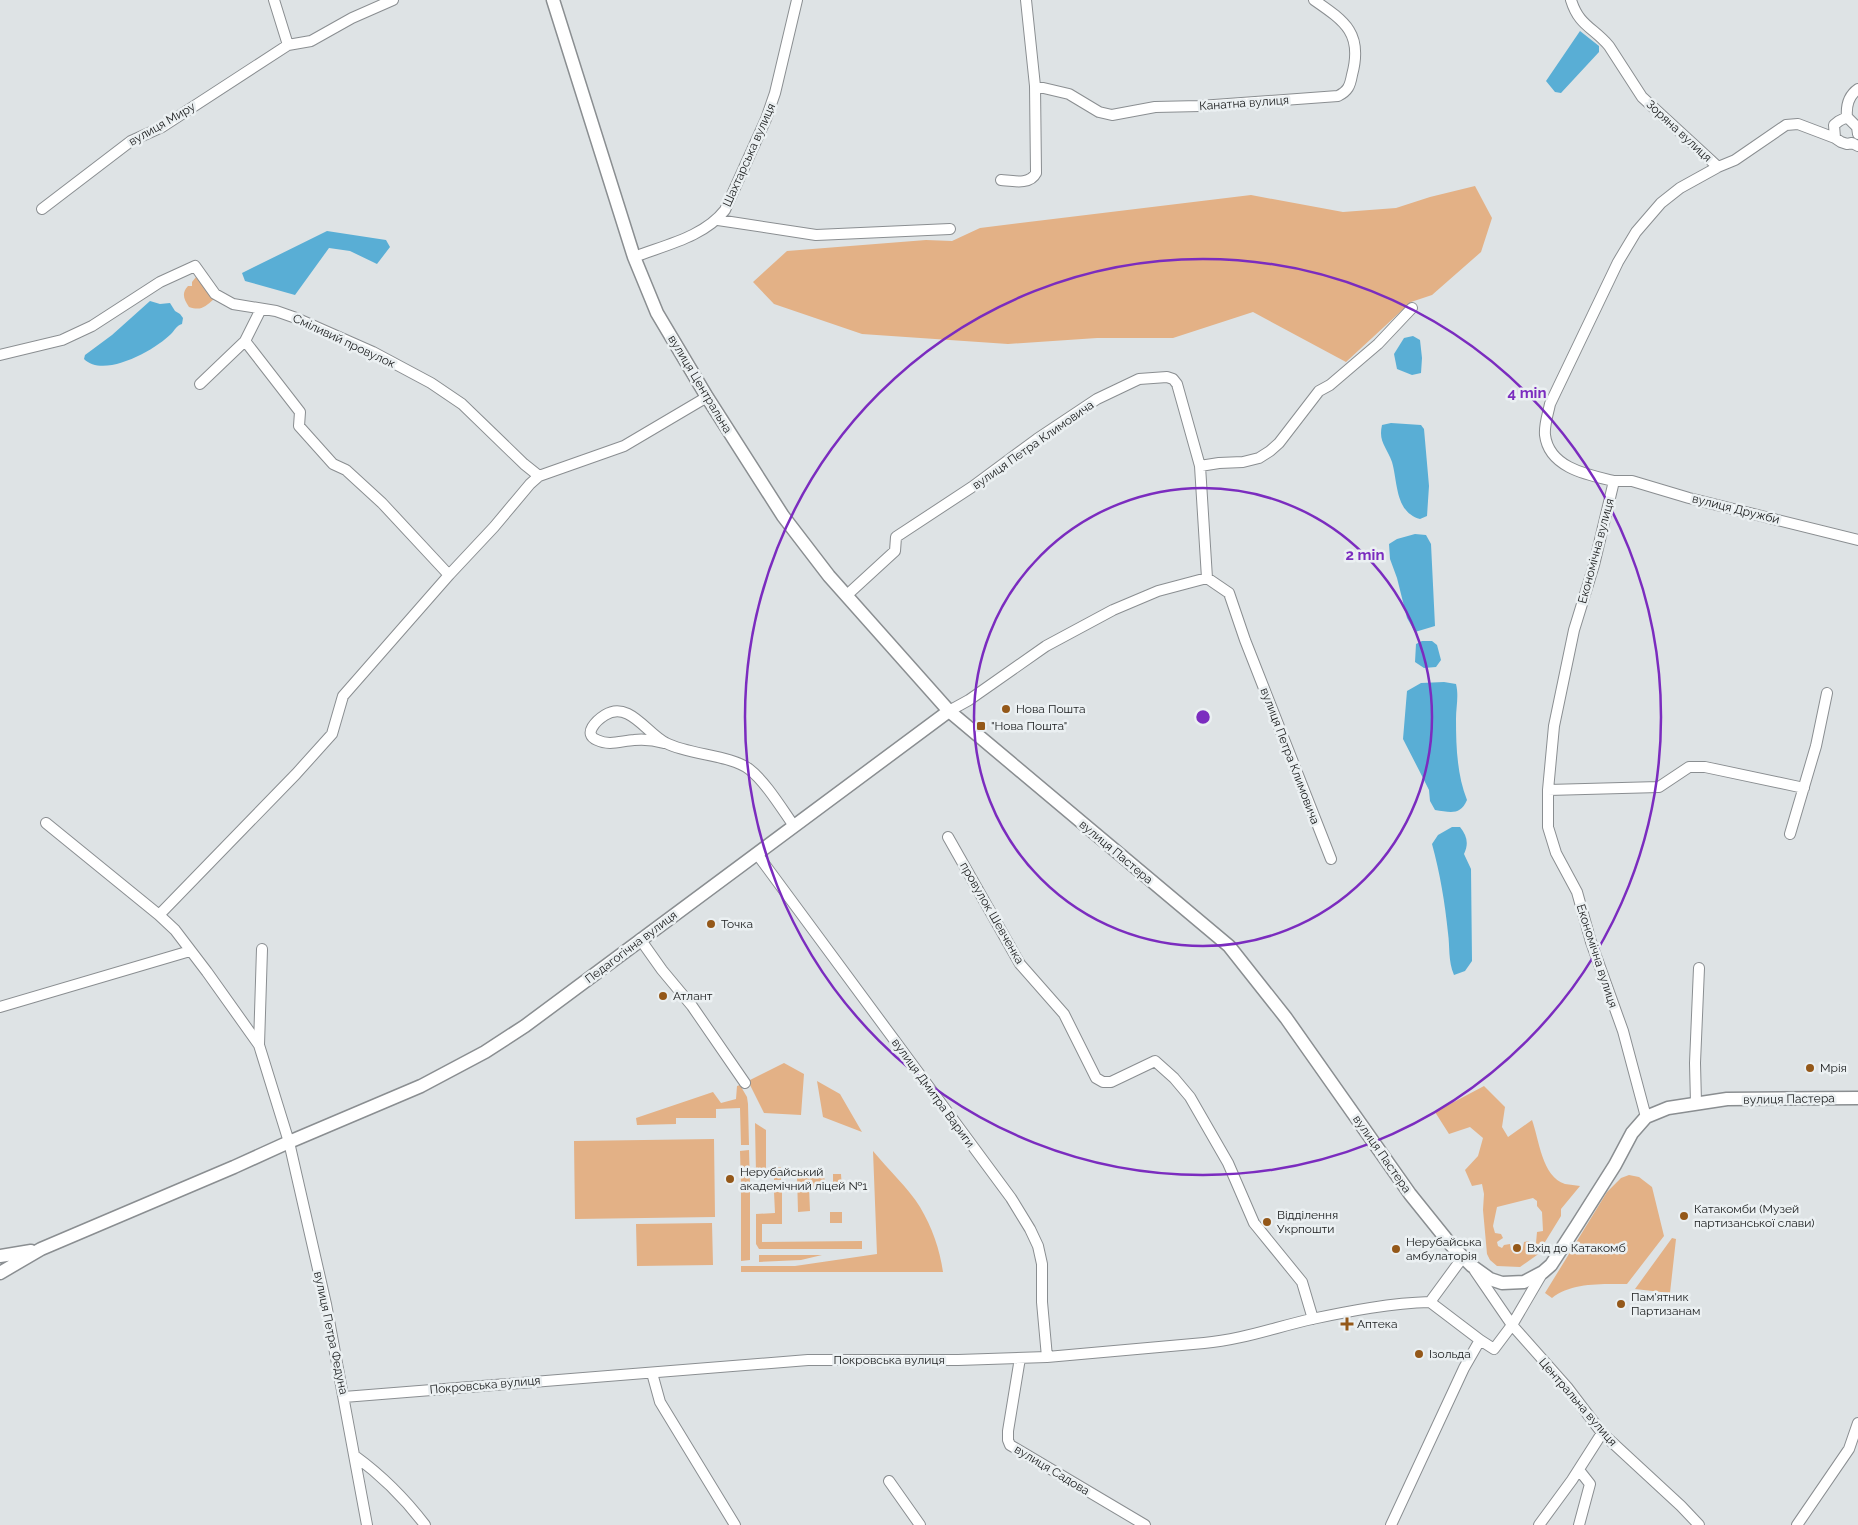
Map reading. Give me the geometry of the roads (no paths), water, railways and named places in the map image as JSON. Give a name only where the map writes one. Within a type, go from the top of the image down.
[{"type":"street","points":[[274,0],[288,45]]},
{"type":"street","name":"вулиця Миру","points":[[42,210],[131,141],[162,126],[288,45],[311,41],[352,18],[393,0]]},
{"type":"street","name":"вулиця Центральна","points":[[553,0],[634,257],[657,313],[706,397],[782,516],[829,576],[949,711]]},
{"type":"street","name":"Шахтарська вулиця","points":[[634,257],[695,234],[718,220],[725,210],[735,191],[776,93],[797,0]]},
{"type":"street","points":[[1001,180],[1028,180],[1033,178],[1036,173],[1035,86],[1026,0]]},
{"type":"street","name":"Канатна вулиця","points":[[1035,86],[1064,92],[1099,112],[1112,115],[1156,107],[1200,106],[1338,96],[1346,93],[1350,86],[1356,44],[1344,23],[1314,0]]},
{"type":"street","name":"Зоряна вулиця","points":[[1571,0],[1578,18],[1603,38],[1642,97],[1718,167]]},
{"type":"street","points":[[1857,140],[1857,127],[1847,118],[1846,105],[1858,89]]},
{"type":"street","points":[[1835,138],[1834,125],[1847,118]]},
{"type":"street","name":"Економічна вулиця","points":[[1646,1117],[1623,1031],[1591,942],[1577,892],[1556,853],[1548,827],[1548,790],[1554,726],[1563,677],[1574,630],[1594,565],[1614,481],[1573,470],[1561,461],[1552,452],[1545,436],[1546,422],[1550,404],[1618,262],[1636,232],[1661,203],[1680,188],[1735,160],[1790,124],[1798,124],[1847,144],[1857,140]]},
{"type":"street","points":[[718,220],[816,235],[950,229]]},
{"type":"street","name":"Сміливий провулок","points":[[0,355],[62,340],[85,330],[160,282],[195,266],[215,294],[233,304],[276,311],[296,318],[373,352],[431,383],[462,404],[539,476]]},
{"type":"street","points":[[1200,466],[1243,462],[1259,458],[1270,451],[1279,443],[1319,391],[1330,385],[1371,350],[1412,308]]},
{"type":"street","points":[[200,384],[245,341],[261,309]]},
{"type":"street","points":[[245,341],[300,412],[299,426],[333,464],[346,470],[382,503],[449,575]]},
{"type":"street","name":"вулиця Петра Климовича","points":[[847,595],[895,551],[896,537],[972,487],[1037,439],[1090,404],[1139,379],[1167,377],[1173,379],[1177,384],[1200,466],[1207,578],[1229,593],[1245,640],[1331,859]]},
{"type":"street","points":[[159,914],[296,774],[332,734],[342,696],[494,527],[530,484],[539,476],[624,446],[706,397]]},
{"type":"street","name":"вулиця Дружби","points":[[1614,481],[1632,482],[1858,540]]},
{"type":"street","points":[[949,711],[969,700],[1046,646],[1113,610],[1158,591],[1207,578]]},
{"type":"street","points":[[1790,834],[1816,746],[1827,693]]},
{"type":"street","name":"Педагогічна вулиця","points":[[41,1249],[421,1086],[485,1052],[525,1026],[949,711]]},
{"type":"street","name":"вулиця Пастера","points":[[949,711],[1228,946],[1286,1018],[1410,1194],[1467,1261],[1490,1279],[1502,1283],[1524,1282],[1543,1272],[1551,1265],[1615,1165],[1632,1133],[1646,1117],[1668,1108],[1727,1099],[1858,1098]]},
{"type":"street","points":[[664,743],[624,712],[607,713],[591,727],[590,733],[593,739],[601,742],[652,740],[741,764],[757,776],[794,826]]},
{"type":"street","points":[[1548,790],[1659,787],[1689,767],[1734,772],[1804,788]]},
{"type":"street","points":[[46,823],[159,914],[175,930],[259,1045]]},
{"type":"street","name":"провулок Шевченка","points":[[948,837],[1020,964],[1064,1014],[1096,1078],[1103,1082],[1111,1082],[1155,1061],[1174,1078],[1190,1097],[1228,1163],[1254,1222],[1302,1282],[1312,1319]]},
{"type":"street","name":"вулиця Дмитра Вариги","points":[[757,854],[1011,1198],[1030,1228],[1038,1246],[1042,1264],[1042,1302],[1047,1357]]},
{"type":"street","points":[[640,939],[662,970],[692,1006],[745,1083]]},
{"type":"street","points":[[259,1045],[262,949]]},
{"type":"street","points":[[0,1007],[190,950]]},
{"type":"street","points":[[1696,1103],[1695,1062],[1699,968]]},
{"type":"street","name":"вулиця Петра Федуна","points":[[259,1045],[289,1142],[326,1304],[367,1525]]},
{"type":"street","points":[[0,1256],[41,1249]]},
{"type":"street","points":[[0,1273],[41,1249]]},
{"type":"street","points":[[1467,1261],[1430,1302],[1494,1349],[1512,1326],[1543,1272]]},
{"type":"street","name":"Центральна вулиця","points":[[1467,1261],[1512,1326],[1567,1387],[1602,1433],[1699,1525]]},
{"type":"street","name":"Покровська вулиця","points":[[344,1397],[808,1360],[958,1360],[1047,1357],[1225,1341],[1312,1319],[1407,1303],[1430,1302]]},
{"type":"street","points":[[1391,1525],[1464,1368],[1480,1340]]},
{"type":"street","name":"вулиця Садова","points":[[1020,1358],[1008,1431],[1010,1445],[1145,1525]]},
{"type":"street","points":[[652,1373],[660,1402],[734,1525]]},
{"type":"street","points":[[1797,1525],[1849,1448],[1858,1423]]},
{"type":"street","points":[[1538,1525],[1579,1470],[1602,1433]]},
{"type":"street","points":[[355,1456],[376,1473],[416,1512],[425,1525]]},
{"type":"street","points":[[1579,1470],[1590,1484],[1579,1525]]},
{"type":"street","points":[[889,1481],[920,1525]]},
{"type":"water","points":[[1580,31],[1599,46],[1599,52],[1561,93],[1555,92],[1546,81]]},
{"type":"water","points":[[327,231],[386,240],[390,247],[377,264],[350,251],[329,248],[295,295],[245,281],[242,273]]},
{"type":"water","points":[[150,301],[160,304],[170,303],[183,318],[182,324],[153,347],[129,360],[104,366],[93,364],[84,359],[85,355],[112,335]]},
{"type":"water","points":[[1413,336],[1420,340],[1422,358],[1421,373],[1412,375],[1397,369],[1394,354],[1404,338]]},
{"type":"water","points":[[1391,423],[1421,425],[1424,429],[1429,486],[1427,516],[1420,519],[1406,510],[1402,503],[1392,462],[1382,440],[1382,425]]},
{"type":"water","points":[[1415,534],[1426,535],[1431,544],[1435,626],[1415,632],[1407,618],[1390,559],[1389,544],[1397,539]]},
{"type":"water","points":[[1422,641],[1432,641],[1437,645],[1441,660],[1436,667],[1424,668],[1415,662],[1416,644]]},
{"type":"water","points":[[1444,682],[1456,684],[1458,760],[1461,781],[1467,800],[1461,809],[1454,812],[1435,810],[1430,801],[1429,790],[1403,739],[1407,691],[1421,683]]},
{"type":"water","points":[[1452,827],[1460,827],[1464,833],[1467,843],[1464,854],[1471,869],[1472,961],[1465,971],[1454,975],[1450,959],[1442,888],[1432,844],[1438,835]]},
{"type":"place","name":"Нова Пошта","points":[[1006,709]]},
{"type":"place","name":"\"Нова Пошта\"","points":[[981,726]]},
{"type":"place","name":"Точка","points":[[711,924]]},
{"type":"place","name":"Атлант","points":[[663,996]]},
{"type":"place","name":"Мрія","points":[[1810,1068]]},
{"type":"place","name":"Нерубайський академічний ліцей №1","points":[[730,1179]]},
{"type":"place","name":"Катакомби (Музей партизанської слави)","points":[[1684,1216]]},
{"type":"place","name":"Відділення Укрпошти","points":[[1267,1222]]},
{"type":"place","name":"Вхід до Катакомб","points":[[1517,1248]]},
{"type":"place","name":"Нерубайська амбулаторія","points":[[1396,1249]]},
{"type":"place","name":"Пам'ятник Партизанам","points":[[1621,1304]]},
{"type":"place","name":"Аптека","points":[[1347,1324]]},
{"type":"place","name":"Ізольда","points":[[1419,1354]]}]
